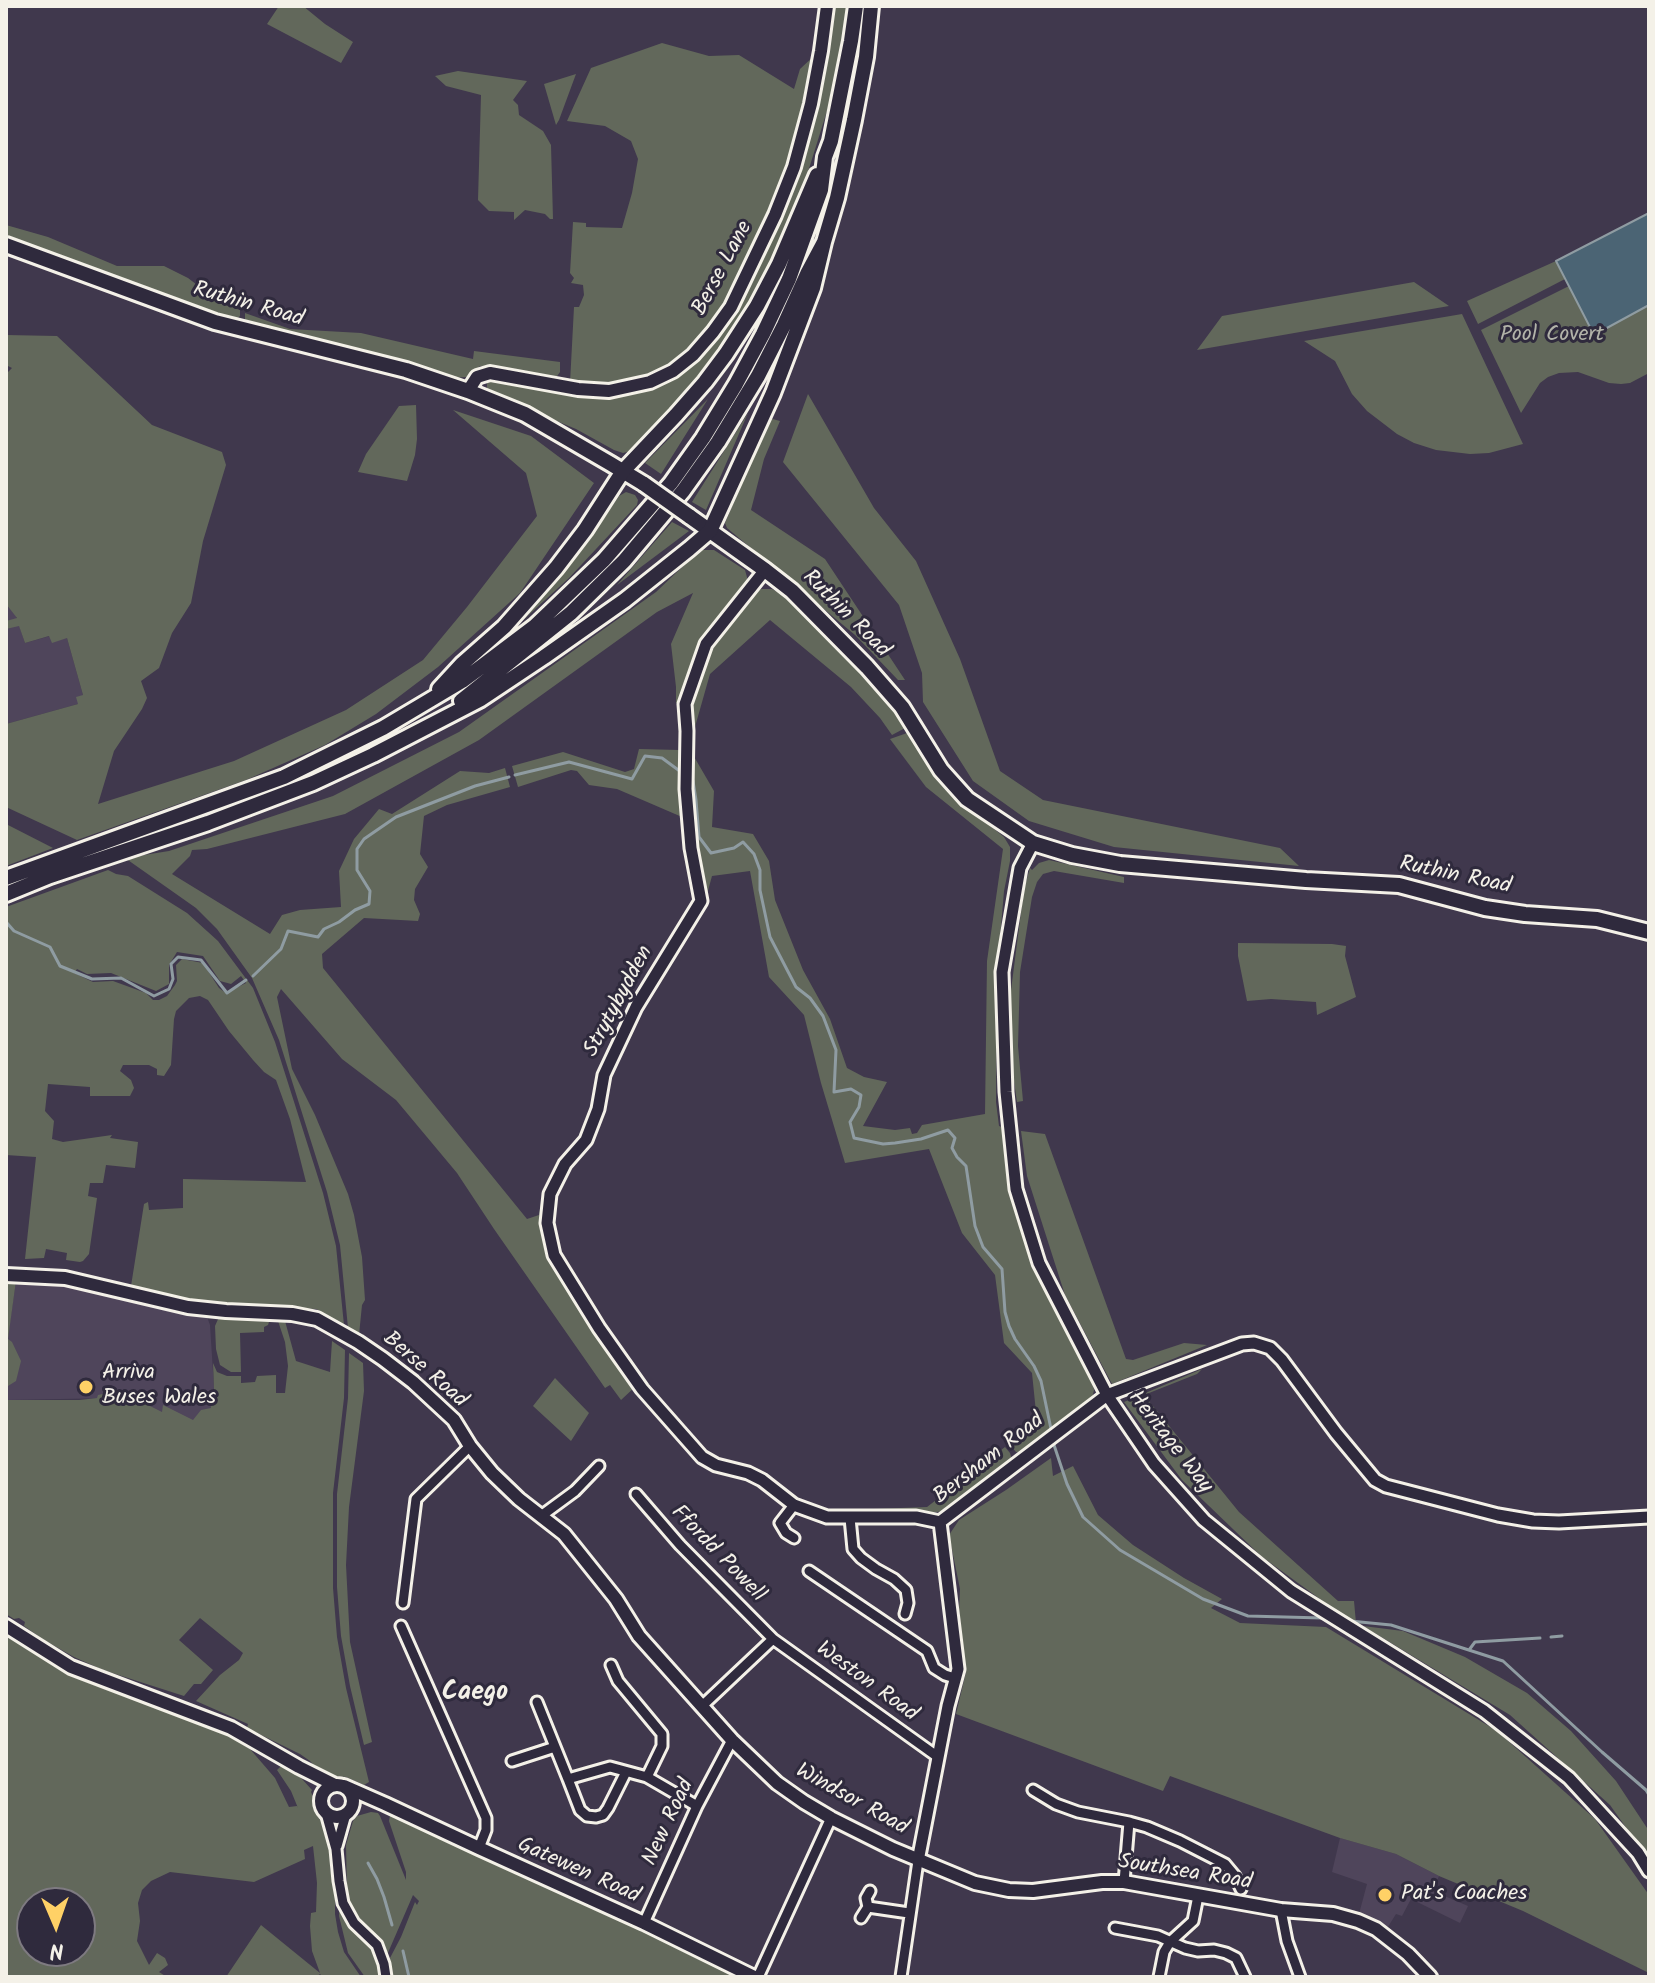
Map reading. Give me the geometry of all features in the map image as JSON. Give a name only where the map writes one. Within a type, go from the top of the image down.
[{"type":"main road","name":"Berse Lane","points":[[468,391],[477,377],[490,373],[578,389],[609,391],[650,382],[673,371],[693,355],[731,307],[794,167],[811,104],[827,6]]},
{"type":"main road","points":[[425,704],[462,664],[504,627],[556,568],[623,471],[695,393],[757,306],[779,264],[831,141],[856,6]]},
{"type":"main road","points":[[6,894],[78,866],[208,823],[313,783],[373,755],[481,699],[625,600],[710,531],[773,393],[813,288],[854,120],[866,57],[871,6]]},
{"type":"main road","points":[[6,878],[284,777],[425,704],[462,681],[535,626],[604,560],[671,483],[703,438],[736,384],[789,279],[821,190],[825,157]]},
{"type":"main road","points":[[432,723],[571,613],[655,527],[718,442],[758,376],[824,242]]},
{"type":"main road","name":"Ruthin Road","points":[[6,245],[215,322],[406,370],[468,391],[525,414],[623,471],[792,591],[902,707],[941,770],[967,799],[1033,843],[1072,855],[1120,864],[1399,885],[1485,908],[1597,919],[1649,932]]},
{"type":"main road","name":"Berse Road","points":[[6,1275],[65,1278],[188,1307],[292,1314],[317,1319],[358,1342],[403,1374],[454,1420],[492,1473],[564,1534],[616,1599],[639,1636],[732,1740]]},
{"type":"main road","name":"Gatewen Road","points":[[6,1626],[71,1667],[231,1728],[299,1767],[756,1977]]},
{"type":"main road","name":"Windsor Road","points":[[732,1740],[777,1783],[804,1802],[918,1861]]},
{"type":"main road","name":"Gatewen Road","points":[[299,1767],[321,1796],[321,1805],[326,1813]]},
{"type":"main road","points":[[321,1796],[326,1789],[339,1785],[353,1797],[348,1812]]},
{"type":"main road","points":[[326,1813],[335,1817],[364,1802],[385,1804]]},
{"type":"main road","name":"Southsea Road","points":[[918,1861],[975,1883],[1009,1890],[1033,1891],[1124,1882],[1281,1910],[1333,1914],[1376,1929],[1430,1977]]},
{"type":"street","name":"Strytybydden","points":[[765,570],[706,644],[685,704],[691,848],[701,901],[636,1007],[604,1075],[598,1109],[586,1140],[565,1164],[550,1194],[547,1223],[554,1255],[599,1328],[642,1389],[702,1457],[716,1465],[748,1473],[794,1505],[827,1517],[916,1517],[940,1522]]},
{"type":"street","name":"Heritage Way","points":[[1033,843],[1020,868],[1002,972],[1006,1092],[1016,1189],[1039,1263],[1107,1395],[1154,1464],[1204,1520],[1291,1591],[1496,1720],[1569,1778],[1638,1853],[1649,1871]]},
{"type":"street","name":"Bersham Road","points":[[918,1861],[958,1660],[940,1522],[1107,1395],[1230,1348],[1254,1343],[1270,1348],[1282,1360],[1336,1433],[1375,1480],[1386,1486],[1533,1521],[1649,1517]]},
{"type":"street","points":[[403,1603],[416,1499],[470,1446]]},
{"type":"street","points":[[541,1516],[575,1491],[599,1466]]},
{"type":"street","name":"Ffordd Powell","points":[[636,1494],[680,1545],[773,1639]]},
{"type":"street","points":[[794,1505],[780,1523],[786,1533],[794,1538]]},
{"type":"street","points":[[850,1518],[853,1549],[906,1590],[908,1603],[905,1614]]},
{"type":"street","points":[[809,1571],[927,1651],[934,1668],[955,1678]]},
{"type":"street","points":[[401,1626],[486,1818],[486,1830],[479,1848]]},
{"type":"street","points":[[702,1706],[773,1639]]},
{"type":"street","name":"Weston Road","points":[[773,1639],[938,1757]]},
{"type":"street","points":[[611,1665],[618,1681],[662,1734],[662,1746],[647,1777]]},
{"type":"street","points":[[537,1702],[580,1810],[587,1816],[603,1815],[626,1772]]},
{"type":"street","name":"New Road","points":[[644,1923],[697,1806],[732,1740]]},
{"type":"street","points":[[512,1761],[555,1747]]},
{"type":"street","points":[[568,1779],[610,1767],[647,1777],[697,1806]]},
{"type":"street","points":[[1033,1790],[1056,1804],[1078,1812],[1129,1822],[1169,1836],[1225,1864],[1241,1889]]},
{"type":"street","points":[[336,1849],[348,1812]]},
{"type":"street","points":[[326,1813],[336,1849],[343,1903],[354,1923],[377,1945],[386,1977]]},
{"type":"street","points":[[756,1977],[831,1818]]},
{"type":"street","points":[[1124,1882],[1129,1822]]},
{"type":"street","points":[[901,1977],[918,1861]]},
{"type":"street","points":[[861,1918],[868,1907],[866,1898],[870,1891]]},
{"type":"street","points":[[1159,1977],[1164,1952],[1170,1942],[1193,1921],[1198,1896]]},
{"type":"street","points":[[868,1907],[909,1913]]},
{"type":"street","points":[[1281,1910],[1287,1941],[1300,1977]]},
{"type":"street","points":[[1115,1928],[1158,1936],[1198,1951],[1226,1953],[1236,1958],[1245,1977]]},
{"type":"shaded area","points":[[6,604],[16,616],[25,643],[50,636],[67,638],[83,695],[78,704],[6,724]]},
{"type":"shaded area","points":[[16,1281],[58,1284],[206,1314],[210,1325],[218,1450],[115,1398],[6,1400],[6,1349]]},
{"type":"shaded area","points":[[1340,1838],[1396,1854],[1439,1876],[1433,1891],[1468,1906],[1460,1923],[1411,1899],[1402,1916],[1396,1914],[1386,1930],[1359,1914],[1367,1884],[1332,1872]]},
{"type":"green space","points":[[279,6],[303,6],[353,42],[341,63],[267,24]]},
{"type":"green space","points":[[831,6],[848,6],[832,95],[802,191],[762,282],[706,369],[637,445],[623,453],[576,429],[491,394],[487,383],[493,378],[563,391],[659,383],[735,310],[785,204]]},
{"type":"green space","points":[[662,43],[709,56],[739,55],[794,89],[800,69],[816,54],[815,67],[784,182],[733,295],[712,328],[676,364],[655,375],[617,385],[570,383],[574,307],[579,307],[584,295],[583,285],[571,283],[574,278],[570,273],[573,222],[586,223],[586,227],[622,228],[638,159],[631,141],[605,126],[567,121],[591,68]]},
{"type":"green space","points":[[458,71],[527,81],[513,100],[518,105],[519,115],[543,131],[551,145],[553,219],[525,210],[514,220],[514,212],[489,211],[478,200],[481,95],[446,86],[435,76]]},
{"type":"green space","points":[[576,74],[559,120],[556,125],[544,84]]},
{"type":"green space","points":[[6,225],[48,237],[117,266],[164,266],[188,278],[222,304],[240,310],[240,316],[237,319],[161,295],[6,235]]},
{"type":"green space","points":[[1556,261],[1565,279],[1478,324],[1467,301]]},
{"type":"green space","points":[[1414,282],[1449,306],[1197,350],[1222,316]]},
{"type":"green space","name":"Pool Covert","points":[[1569,286],[1594,335],[1649,305],[1649,373],[1621,384],[1578,372],[1559,373],[1540,383],[1521,413],[1481,330]]},
{"type":"green space","points":[[245,313],[290,329],[361,333],[473,359],[474,351],[560,362],[560,372],[555,379],[480,366],[468,377],[448,378],[247,322]]},
{"type":"green space","points":[[1462,314],[1523,444],[1489,453],[1470,454],[1436,450],[1414,443],[1367,411],[1352,394],[1335,361],[1304,341]]},
{"type":"green space","points":[[6,335],[57,336],[152,425],[222,452],[226,465],[203,541],[191,603],[172,633],[159,668],[141,681],[147,698],[114,751],[98,804],[234,761],[346,710],[423,660],[537,516],[526,473],[453,410],[531,436],[594,483],[520,593],[438,667],[376,714],[325,745],[246,780],[77,840],[6,807],[6,724],[78,704],[76,697],[83,695],[67,638],[52,643],[49,636],[25,643],[19,626],[6,629],[6,621],[17,618],[6,604],[6,374],[12,368],[6,365]]},
{"type":"green space","points":[[808,394],[874,508],[916,561],[960,659],[1000,771],[1043,800],[1280,848],[1299,866],[1114,847],[1029,821],[973,781],[923,702],[922,673],[899,605],[783,462]]},
{"type":"green space","points":[[708,399],[661,474],[645,463]]},
{"type":"green space","points":[[416,405],[417,439],[407,481],[358,472],[366,454],[399,406]]},
{"type":"green space","points":[[748,413],[706,510],[692,502]]},
{"type":"green space","points":[[769,418],[780,421],[764,459],[751,510],[825,559],[905,680],[898,680],[855,635],[727,528],[725,523]]},
{"type":"green space","points":[[626,492],[635,495],[637,505],[569,578],[520,623],[588,542],[619,496]]},
{"type":"green space","points":[[672,522],[689,531],[617,585]]},
{"type":"green space","points":[[700,550],[714,550],[745,570],[748,581],[703,641],[681,703],[676,703],[671,644],[693,593],[657,612],[479,740],[345,814],[207,849],[192,850],[172,874],[270,934],[282,915],[300,910],[341,907],[339,871],[354,839],[379,809],[392,814],[460,771],[489,773],[505,768],[510,787],[447,805],[424,816],[420,854],[428,867],[415,889],[414,900],[420,914],[418,921],[364,918],[322,954],[323,968],[527,1219],[539,1215],[543,1191],[543,1216],[553,1264],[636,1386],[621,1400],[610,1385],[605,1388],[457,1173],[396,1100],[342,1059],[281,989],[277,997],[292,1069],[315,1115],[354,1215],[362,1257],[365,1300],[359,1335],[348,1328],[340,1245],[327,1192],[279,1040],[252,978],[217,929],[196,908],[125,858],[169,851],[333,796],[459,732],[656,592]]},
{"type":"green space","points":[[772,589],[789,598],[851,660],[907,727],[892,735],[851,687],[770,620],[710,674],[689,748],[714,791],[712,827],[753,834],[769,861],[775,900],[803,970],[830,1019],[847,1068],[864,1077],[887,1082],[863,1126],[895,1130],[910,1128],[912,1134],[917,1133],[922,1125],[985,1114],[987,961],[1003,849],[926,787],[890,739],[910,732],[953,795],[1004,837],[1010,847],[997,974],[996,1102],[999,1126],[1002,1127],[1015,1190],[1039,1269],[1094,1390],[1086,1404],[1021,1453],[1009,1444],[1037,1422],[1032,1373],[1004,1343],[995,1275],[962,1233],[929,1149],[845,1163],[804,1015],[769,977],[750,871],[712,876],[706,898],[690,810],[693,799],[690,786],[680,785],[682,817],[617,789],[589,785],[577,771],[571,770],[518,787],[512,766],[563,752],[625,772],[634,769],[639,749],[679,750],[683,755],[689,705],[710,645],[756,590]]},
{"type":"green space","points":[[8,825],[53,848],[6,866]]},
{"type":"green space","points":[[1049,860],[1124,877],[1124,883],[1054,871],[1043,874],[1037,882],[1020,972],[1018,1046],[1023,1101],[1017,1102],[1010,1054],[1010,998],[1024,889],[1030,868],[1032,870],[1039,863]]},
{"type":"green space","points":[[108,870],[128,876],[187,913],[218,941],[253,988],[275,1042],[323,1193],[336,1246],[344,1325],[316,1309],[220,1306],[131,1286],[144,1204],[148,1202],[149,1210],[183,1208],[183,1179],[306,1182],[290,1119],[276,1080],[253,1060],[208,1000],[200,996],[189,998],[176,1011],[171,1065],[164,1076],[157,1075],[157,1069],[149,1065],[123,1065],[120,1071],[131,1080],[134,1088],[130,1096],[90,1096],[90,1087],[48,1084],[45,1111],[54,1121],[52,1139],[63,1142],[112,1135],[110,1138],[138,1142],[135,1168],[106,1165],[103,1183],[90,1183],[88,1196],[97,1198],[89,1254],[83,1261],[66,1260],[67,1253],[46,1249],[44,1258],[25,1259],[36,1157],[6,1155],[6,907]],"holes":[[[177,952],[203,956],[220,981],[231,984],[241,976],[246,983],[226,993],[219,988],[203,963],[182,959],[176,965],[175,985],[167,996],[153,1000],[146,993],[113,981],[93,982],[74,973],[77,969],[87,974],[111,973],[156,991],[169,984],[169,965]]]},
{"type":"green space","points":[[1238,943],[1346,946],[1345,956],[1356,997],[1317,1015],[1316,1002],[1247,1001]]},
{"type":"green space","points":[[1021,1131],[1045,1134],[1126,1359],[1133,1360],[1184,1343],[1207,1345],[1112,1384],[1065,1295],[1027,1176]]},
{"type":"green space","points":[[6,1281],[16,1281],[8,1339],[21,1361],[16,1381],[8,1386],[7,1400],[79,1400],[97,1398],[107,1393],[111,1398],[138,1400],[162,1412],[163,1405],[193,1420],[201,1410],[211,1408],[209,1392],[214,1389],[213,1363],[217,1372],[241,1376],[241,1383],[255,1382],[257,1376],[276,1375],[276,1393],[285,1393],[288,1366],[278,1321],[281,1319],[285,1321],[296,1361],[330,1372],[332,1341],[345,1350],[344,1398],[333,1493],[333,1588],[346,1688],[369,1782],[364,1785],[346,1777],[330,1776],[300,1754],[247,1728],[248,1724],[196,1701],[243,1653],[200,1618],[179,1640],[213,1670],[201,1684],[194,1684],[184,1696],[103,1670],[74,1657],[24,1626],[25,1622],[19,1618],[14,1619],[6,1614]]},
{"type":"green space","points":[[219,1317],[270,1319],[264,1332],[240,1333],[241,1372],[231,1372],[220,1365],[215,1326]]},
{"type":"green space","points":[[349,1353],[363,1363],[364,1391],[349,1507],[346,1565],[350,1642],[372,1742],[364,1745],[341,1636],[337,1587],[337,1494],[348,1398]]},
{"type":"green space","points":[[1202,1369],[1197,1374],[1144,1395],[1239,1512],[1338,1601],[1354,1601],[1356,1623],[1261,1556],[1182,1480],[1124,1402]]},
{"type":"green space","points":[[555,1378],[589,1413],[571,1441],[533,1406]]},
{"type":"green space","points":[[1005,1447],[1012,1460],[944,1511],[873,1509],[927,1507]]},
{"type":"green space","points":[[1051,1458],[1053,1476],[1073,1466],[1098,1515],[1133,1545],[1222,1599],[1211,1608],[1240,1623],[1326,1627],[1497,1731],[1595,1819],[1649,1895],[1649,1973],[1523,1911],[1439,1876],[1396,1854],[1340,1838],[1170,1776],[1163,1791],[956,1714],[966,1672],[959,1611],[960,1589],[949,1535],[959,1520]]},
{"type":"green space","points":[[1363,1626],[1403,1631],[1465,1657],[1527,1693],[1571,1731],[1616,1781],[1649,1831],[1649,1860],[1610,1805],[1510,1715]]},
{"type":"green space","points":[[6,1633],[73,1677],[224,1733],[250,1749],[275,1778],[289,1807],[298,1808],[291,1791],[277,1770],[283,1764],[293,1769],[312,1790],[332,1840],[334,1865],[330,1866],[332,1879],[335,1879],[338,1932],[344,1952],[361,1977],[323,1977],[320,1974],[316,1977],[226,1977],[261,1925],[320,1973],[312,1951],[310,1926],[311,1913],[316,1912],[313,1846],[304,1850],[305,1859],[254,1882],[170,1872],[151,1881],[142,1890],[138,1903],[140,1921],[137,1941],[149,1965],[157,1953],[165,1958],[168,1965],[159,1972],[167,1977],[6,1977]]},
{"type":"green space","points":[[371,1812],[380,1816],[406,1880],[389,1821],[390,1815],[536,1879],[739,1977],[391,1977],[390,1958],[415,1902],[417,1905],[419,1901],[413,1895],[387,1955],[381,1943],[358,1920],[350,1906],[346,1845],[353,1821],[357,1816]]},
{"type":"green space","points":[[339,1903],[349,1926],[372,1949],[381,1977],[365,1977],[348,1953]]},
{"type":"water","points":[[1649,213],[1649,305],[1594,335],[1556,261]]},
{"type":"waterway","points":[[515,775],[569,762],[632,779],[645,756],[662,758],[681,772]]},
{"type":"waterway","points":[[253,976],[281,949],[288,931],[318,937],[324,929],[369,904],[370,891],[357,870],[357,849],[364,839],[396,817],[475,786],[509,777]]},
{"type":"waterway","points":[[690,779],[696,800],[699,837],[711,853],[734,848],[743,842],[754,854],[760,870],[760,890],[770,937],[796,987],[810,998],[823,1016],[836,1050],[834,1092],[851,1089],[861,1095],[859,1107],[850,1122],[854,1138],[883,1144],[895,1143],[948,1130],[955,1138],[952,1148],[966,1166],[975,1226],[983,1247],[1002,1269],[1009,1326],[1041,1381],[1051,1429]]},
{"type":"waterway","points":[[7,923],[14,931],[50,947],[60,966],[92,979],[121,978],[154,996],[169,989],[173,979],[171,964],[178,957],[201,960],[227,993],[246,980]]},
{"type":"waterway","points":[[1054,1445],[1067,1484],[1083,1517],[1120,1550],[1203,1599],[1248,1616],[1322,1618]]},
{"type":"waterway","points":[[1350,1621],[1391,1625],[1503,1661],[1649,1795]]},
{"type":"waterway","points":[[1551,1637],[1562,1636]]},
{"type":"waterway","points":[[1469,1650],[1475,1642],[1540,1638]]},
{"type":"waterway","points":[[368,1863],[384,1897],[392,1925]]},
{"type":"waterway","points":[[403,1951],[409,1977]]},
{"type":"place","name":"Arriva Buses Wales","points":[[86,1387]]},
{"type":"place","name":"Pat's Coaches","points":[[1385,1895]]},
{"type":"district","name":"Caego","points":[[475,1695]]}]
